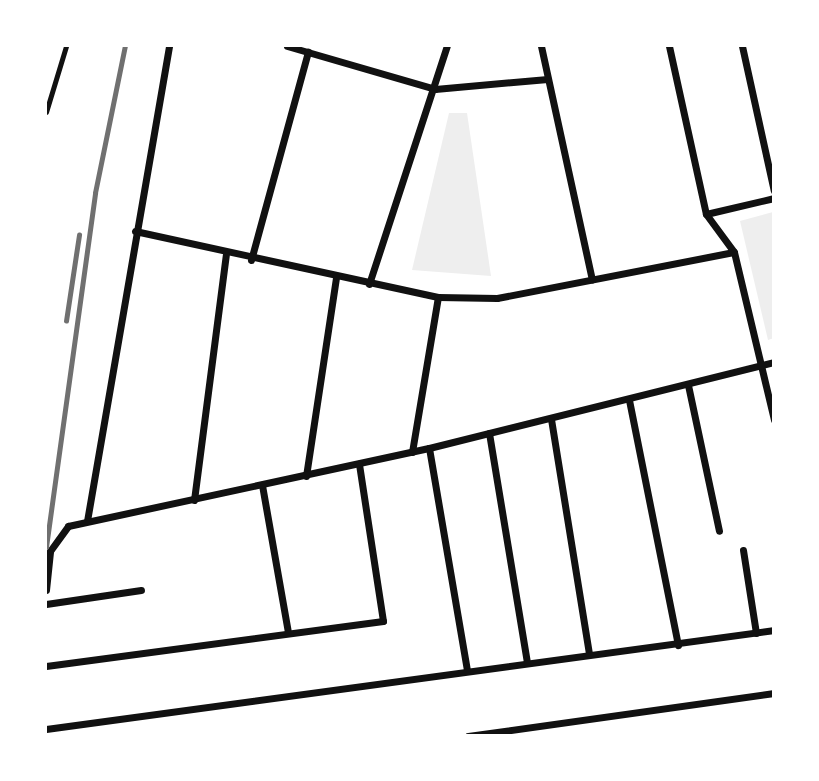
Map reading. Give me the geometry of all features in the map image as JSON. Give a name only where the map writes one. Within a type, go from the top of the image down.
[{"type":"street","points":[[87,521],[169,46]]},
{"type":"street","points":[[286,46],[435,89],[548,79]]},
{"type":"street","points":[[369,284],[447,46]]},
{"type":"street","points":[[541,46],[592,280]]},
{"type":"street","points":[[669,46],[706,214],[734,252],[774,420]]},
{"type":"street","points":[[742,46],[774,191]]},
{"type":"street","points":[[251,260],[309,52]]},
{"type":"street","points":[[706,214],[774,198]]},
{"type":"street","points":[[135,232],[226,255],[438,297],[497,298],[734,252]]},
{"type":"street","points":[[194,500],[226,255]]},
{"type":"street","points":[[306,476],[336,277]]},
{"type":"street","points":[[412,452],[438,297]]},
{"type":"street","points":[[46,590],[55,538],[87,521],[412,452],[629,401],[774,362]]},
{"type":"street","points":[[688,385],[719,531]]},
{"type":"street","points":[[629,401],[678,645]]},
{"type":"street","points":[[551,418],[589,654]]},
{"type":"street","points":[[489,433],[527,662]]},
{"type":"street","points":[[429,448],[467,670]]},
{"type":"street","points":[[46,666],[383,621],[359,464]]},
{"type":"street","points":[[262,485],[288,633]]},
{"type":"street","points":[[743,550],[756,633]]},
{"type":"street","points":[[46,604],[141,590]]},
{"type":"street","points":[[46,729],[774,630]]},
{"type":"street","points":[[468,736],[774,693]]},
{"type":"lane","points":[[46,112],[66,46]]},
{"type":"shaded area","points":[[449,113],[467,113],[491,276],[412,270]]},
{"type":"shaded area","points":[[773,212],[774,338],[768,340],[740,221]]},
{"type":"railway","points":[[46,547],[95,193],[125,46]]},
{"type":"railway","points":[[66,321],[79,235]]}]
